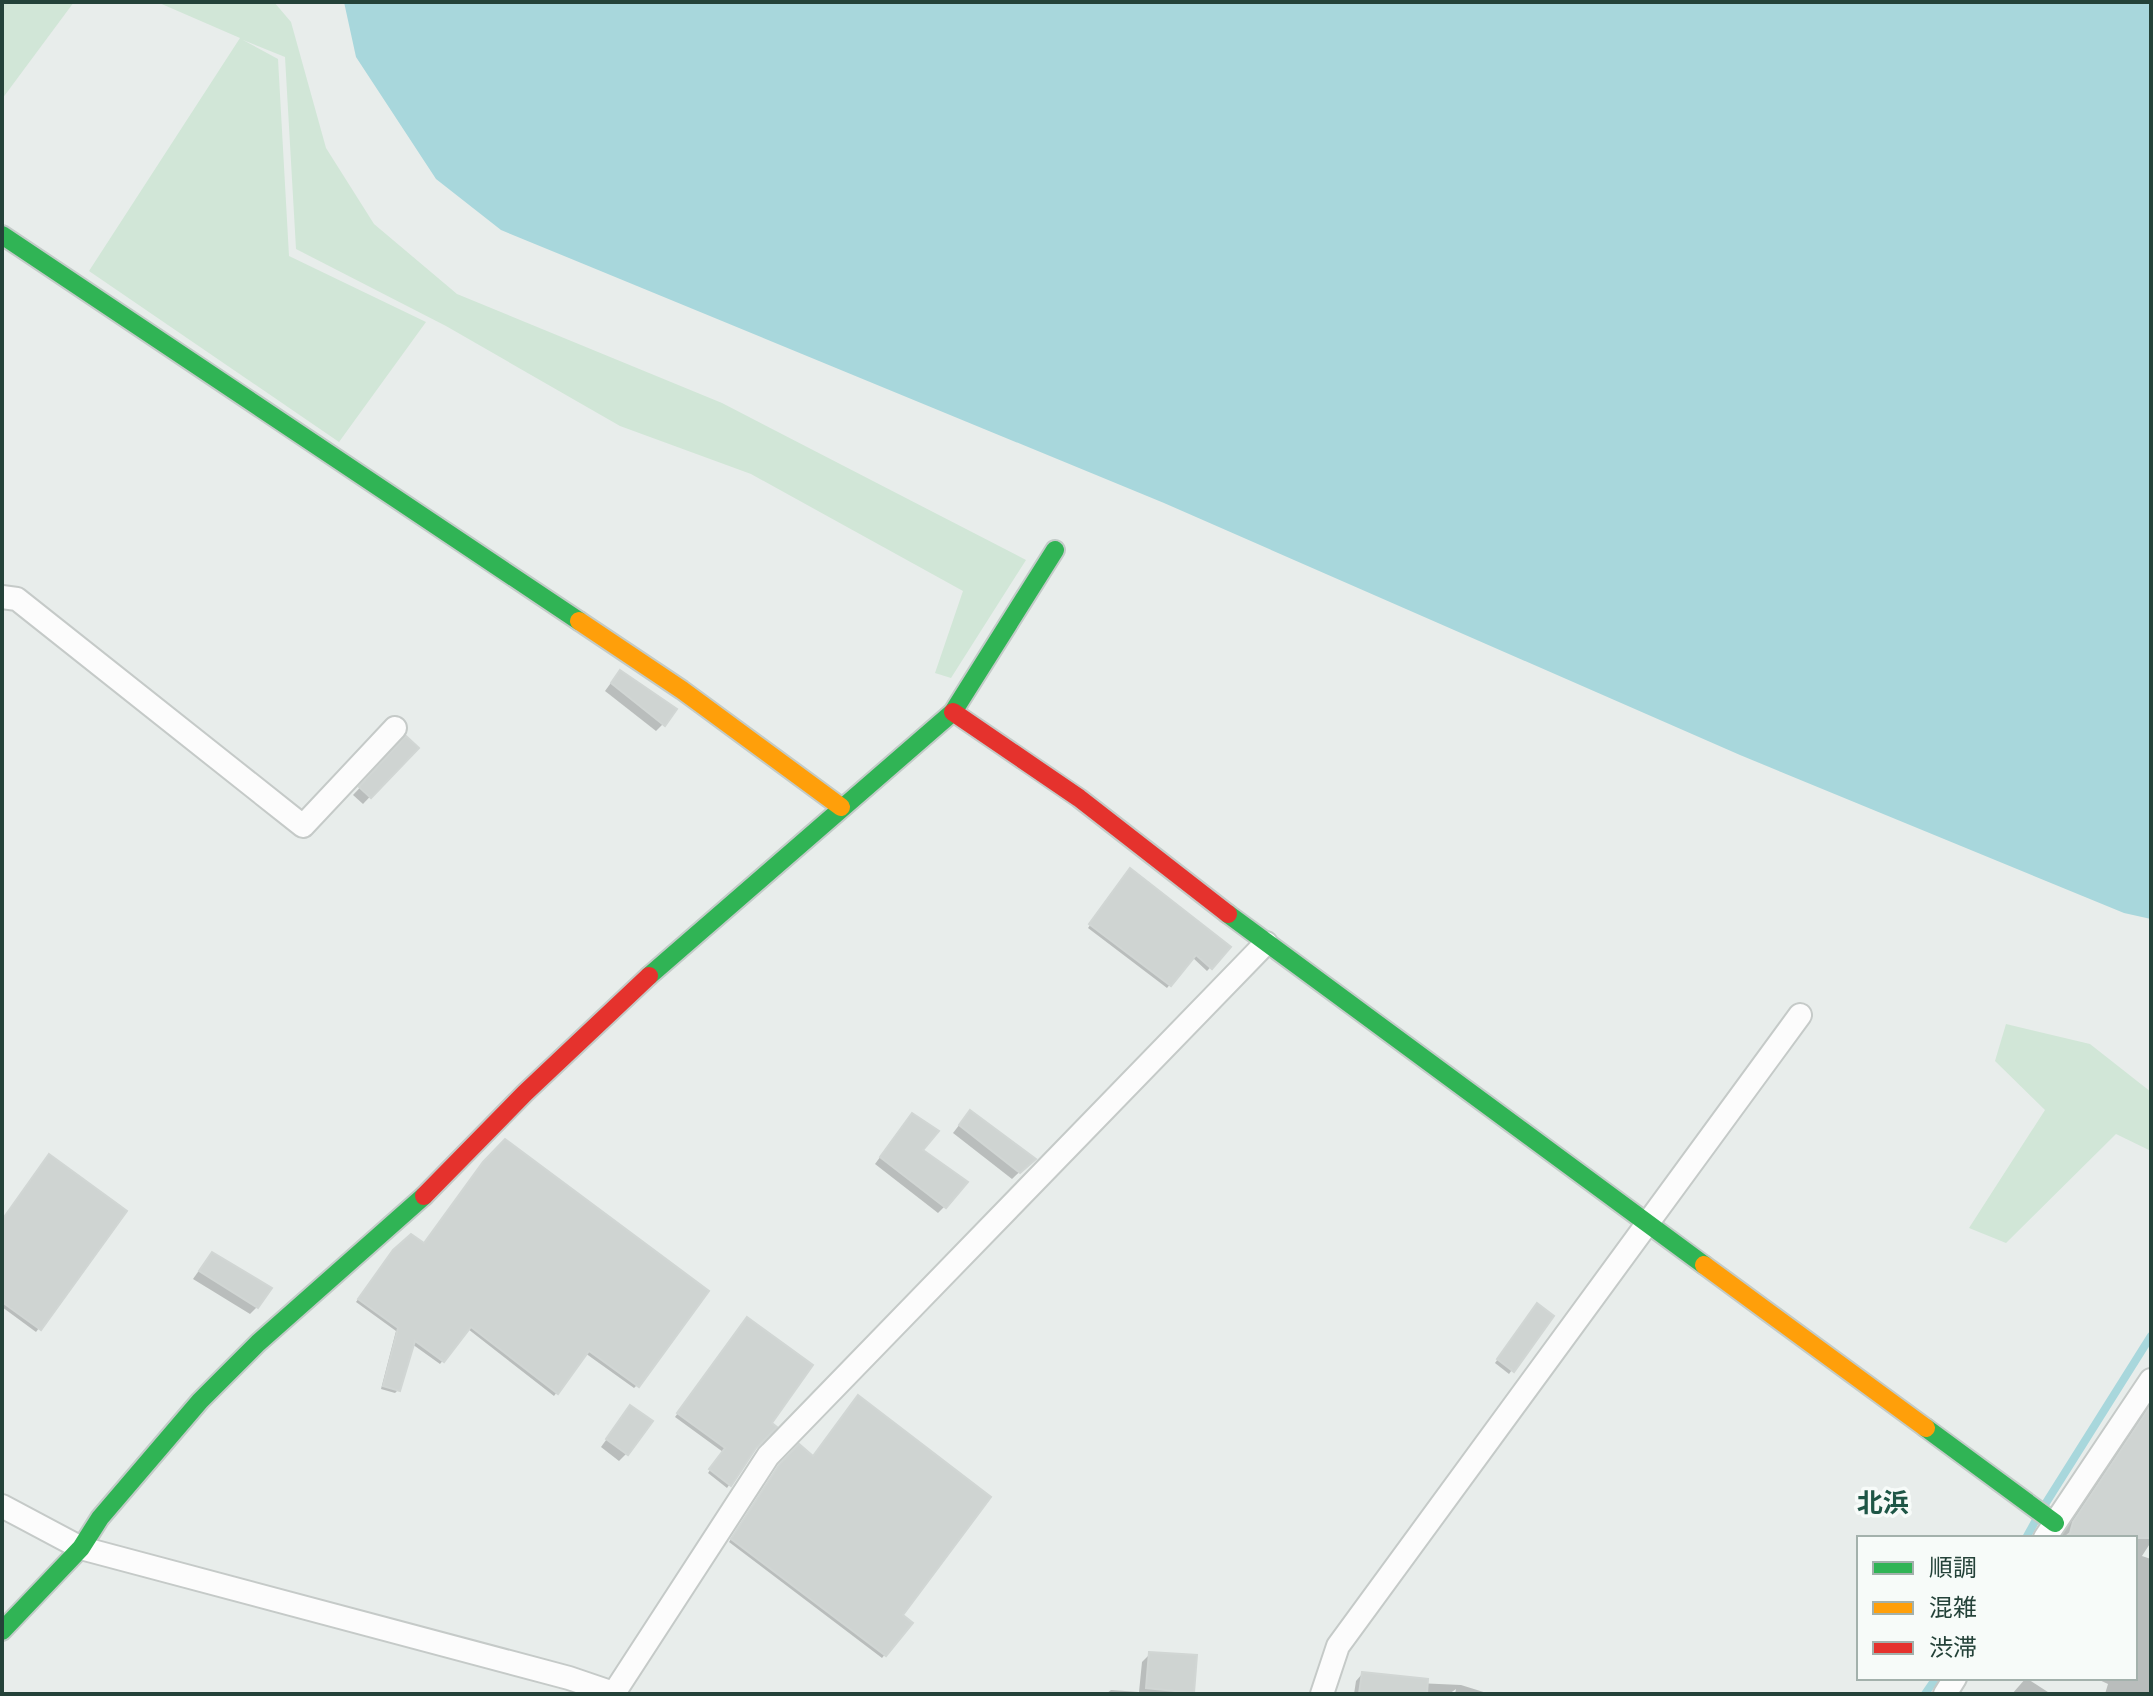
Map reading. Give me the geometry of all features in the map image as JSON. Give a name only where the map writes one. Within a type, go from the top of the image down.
[{"type":"street","points":[[2,235],[682,690],[841,807]]},
{"type":"street","points":[[2,1631],[81,1548],[110,1506],[200,1401],[258,1343],[411,1210],[525,1093],[619,1003],[752,891],[841,807],[953,712],[1055,550]]},
{"type":"street","points":[[2,597],[17,599],[303,826],[395,728]]},
{"type":"street","points":[[953,712],[1079,798],[1266,943],[2034,1508],[2051,1528],[2151,1380]]},
{"type":"street","points":[[2,1506],[81,1548],[563,1686],[615,1694],[768,1456],[1266,943]]},
{"type":"street","points":[[1322,1694],[1338,1646],[1800,1015]]},
{"type":"green space","points":[[2,2],[74,2],[2,99]]},
{"type":"green space","points":[[157,2],[274,2],[291,22],[326,148],[374,224],[457,294],[722,403],[1026,560],[951,678],[935,673],[963,591],[751,474],[620,426],[446,326],[296,249],[285,57],[243,40],[278,59],[289,256],[426,322],[339,442],[89,271],[240,38]]},
{"type":"green space","points":[[2006,1024],[2090,1044],[2151,1092],[2151,1151],[2116,1134],[2006,1243],[1969,1228],[2045,1110],[1995,1061]]},
{"type":"water","points":[[344,2],[2151,2],[2151,919],[2124,913],[1740,755],[1164,503],[501,230],[436,179],[356,57]]},
{"type":"building","points":[[620,670],[677,709],[665,726],[611,683]]},
{"type":"building","points":[[406,736],[419,748],[371,798],[359,787]]},
{"type":"building","points":[[1130,868],[1231,947],[1212,969],[1196,955],[1171,986],[1089,924]]},
{"type":"building","points":[[970,1110],[1036,1159],[1020,1173],[959,1125]]},
{"type":"building","points":[[912,1113],[939,1131],[923,1150],[968,1182],[946,1208],[880,1157]]},
{"type":"building","points":[[505,1139],[709,1291],[639,1387],[589,1351],[558,1394],[471,1327],[444,1362],[415,1341],[400,1391],[383,1386],[398,1328],[358,1299],[393,1250],[411,1234],[424,1243],[483,1162]]},
{"type":"building","points":[[49,1154],[127,1211],[41,1330],[2,1302],[2,1220]]},
{"type":"building","points":[[212,1252],[272,1288],[258,1308],[199,1271]]},
{"type":"building","points":[[1537,1303],[1554,1316],[1514,1372],[1497,1359]]},
{"type":"building","points":[[747,1317],[813,1365],[772,1423],[777,1427],[756,1448],[731,1486],[709,1469],[725,1448],[677,1413]]},
{"type":"building","points":[[858,1395],[991,1497],[903,1615],[913,1623],[886,1656],[731,1539],[779,1465],[799,1444],[813,1456]]},
{"type":"building","points":[[630,1405],[653,1421],[628,1455],[606,1439]]},
{"type":"building","points":[[2151,1405],[2151,1538],[2066,1536]]},
{"type":"building","points":[[1149,1652],[1197,1655],[1194,1693],[1146,1688]]},
{"type":"building","points":[[1362,1672],[1428,1679],[1427,1694],[1359,1694]]},
{"type":"waterway","points":[[2044,1506],[2151,1336]]},
{"type":"waterway","points":[[2027,1536],[2037,1518]]},
{"type":"waterway","points":[[1925,1694],[1935,1680]]},
{"type":"traffic: fast","points":[[2,235],[579,621]]},
{"type":"traffic: fast","points":[[649,976],[953,712],[1055,550]]},
{"type":"traffic: fast","points":[[1228,914],[1704,1265]]},
{"type":"traffic: fast","points":[[2,1631],[81,1548],[100,1518],[200,1401],[258,1343],[424,1196]]},
{"type":"traffic: fast","points":[[1926,1428],[2055,1523]]},
{"type":"traffic: slow","points":[[579,621],[682,690],[841,807]]},
{"type":"traffic: slow","points":[[1704,1265],[1926,1428]]},
{"type":"traffic: jam","points":[[953,712],[1079,798],[1228,914]]},
{"type":"traffic: jam","points":[[424,1196],[525,1093],[649,976]]},
{"type":"district","name":"北浜","points":[[1883,1502]]}]
